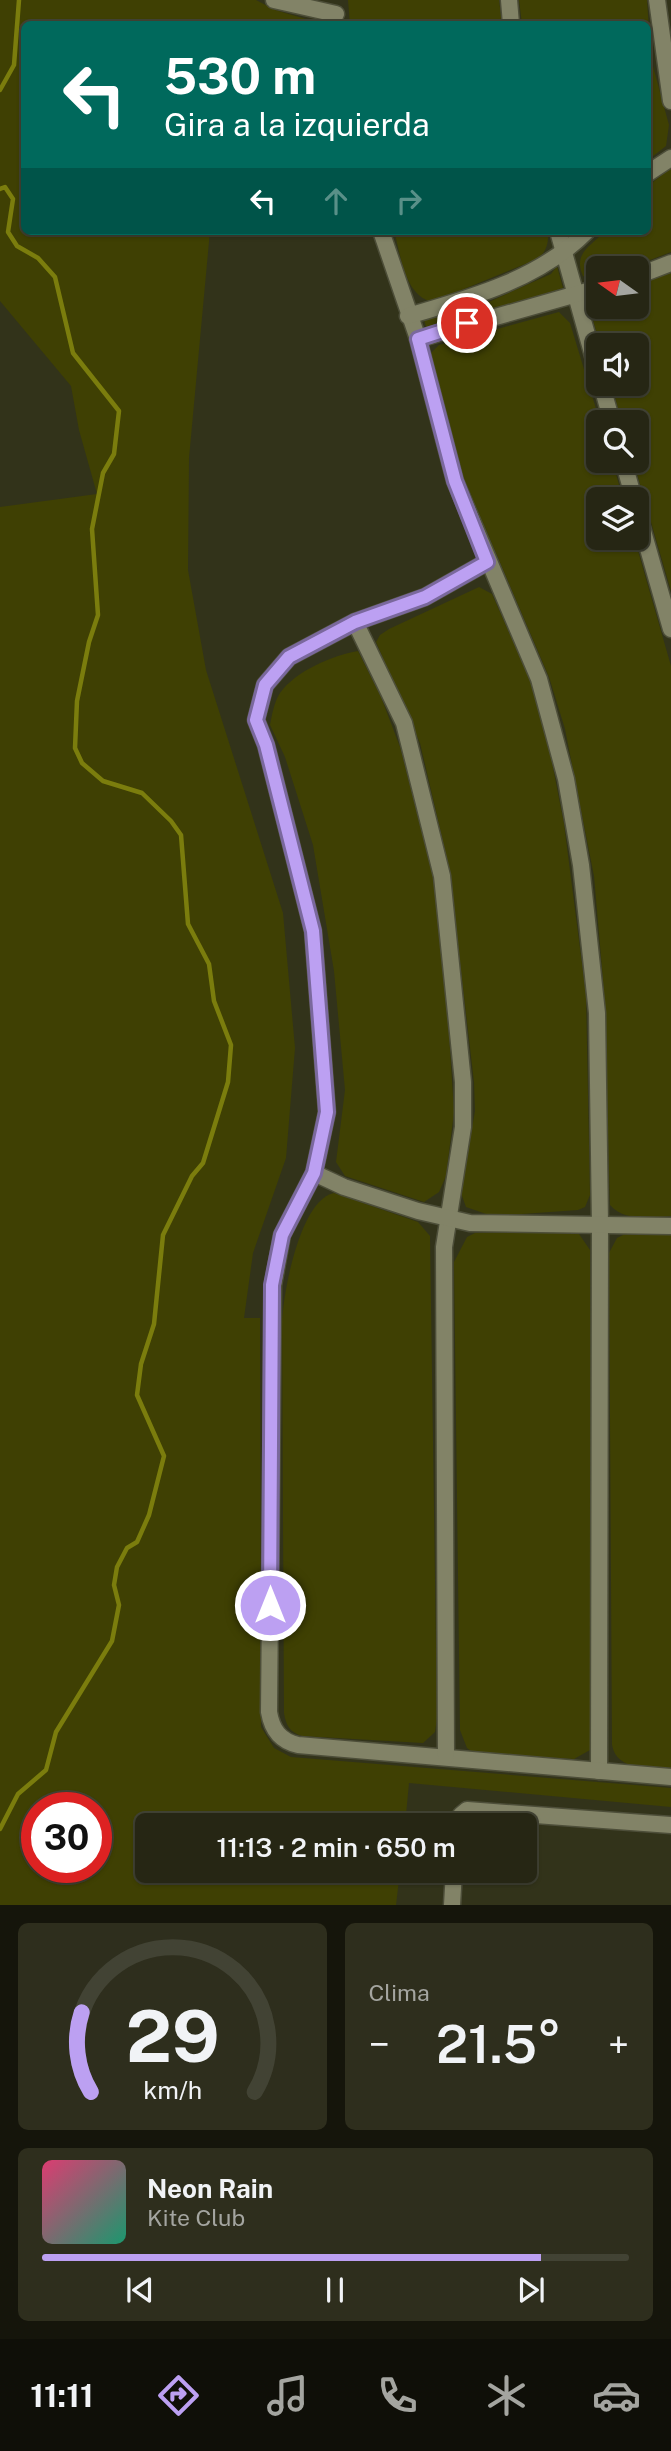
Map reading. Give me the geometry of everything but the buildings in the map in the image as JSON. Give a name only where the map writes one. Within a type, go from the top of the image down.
[{"type":"street","points":[[274,0],[337,13]]},
{"type":"street","points":[[509,0],[511,21]]},
{"type":"street","points":[[657,0],[671,101]]},
{"type":"street","points":[[651,171],[671,158]]},
{"type":"street","points":[[382,235],[418,339],[455,481],[487,562],[539,679],[566,779],[594,978],[600,1224],[599,1771]]},
{"type":"street","points":[[560,235],[566,250],[587,333]]},
{"type":"street","points":[[408,316],[499,287],[566,250],[583,235]]},
{"type":"street","points":[[649,271],[671,263]]},
{"type":"street","points":[[418,339],[492,316],[586,292]]},
{"type":"street","points":[[648,550],[671,629]]},
{"type":"street","points":[[487,562],[425,597],[355,622],[289,657],[265,685],[256,720],[266,745],[313,931],[327,1112],[314,1173],[282,1235],[272,1285],[271,1723],[286,1742],[298,1745],[671,1777]]},
{"type":"street","points":[[355,622],[404,723],[442,876],[463,1093],[463,1127],[446,1220],[446,1756]]},
{"type":"street","points":[[314,1173],[344,1187],[446,1220],[470,1223],[671,1226]]},
{"type":"street","points":[[463,1813],[467,1810],[508,1813]]},
{"type":"street","points":[[537,1815],[671,1825]]},
{"type":"street","points":[[452,1905],[453,1883]]},
{"type":"shaded area","points":[[0,0],[256,0],[275,10],[313,21],[21,21],[21,235],[210,235],[189,458],[188,570],[206,670],[283,913],[295,1048],[286,1158],[253,1253],[244,1318],[260,1318],[261,1727],[274,1748],[291,1757],[671,1788],[671,1807],[409,1783],[406,1813],[135,1813],[135,1883],[399,1883],[396,1905],[0,1905],[0,507],[97,494],[79,430],[71,386],[0,301]]},
{"type":"shaded area","points":[[348,0],[499,0],[502,21],[350,21]]},
{"type":"shaded area","points":[[519,0],[647,0],[648,21],[522,21]]},
{"type":"shaded area","points":[[651,59],[669,125],[666,146],[651,158]]},
{"type":"shaded area","points":[[671,168],[671,252],[649,260],[649,256],[586,256],[586,277],[583,276],[580,268],[582,256],[601,235],[651,235],[651,184]]},
{"type":"shaded area","points":[[395,235],[548,235],[547,244],[539,258],[432,302],[415,291],[402,262]]},
{"type":"shaded area","points":[[557,266],[563,288],[427,330],[424,320],[491,301],[551,274]]},
{"type":"shaded area","points":[[671,273],[671,591],[649,515],[649,487],[641,487],[637,473],[649,473],[649,410],[619,410],[615,396],[649,396],[649,333],[597,333],[593,319],[649,319],[649,281]]},
{"type":"shaded area","points":[[559,312],[570,323],[586,376],[586,396],[592,396],[596,410],[586,410],[586,473],[616,473],[620,487],[586,487],[586,550],[638,550],[671,666],[671,1216],[630,1216],[610,1205],[604,991],[594,876],[565,729],[549,677],[463,476],[429,365],[431,353],[439,345]]},
{"type":"shaded area","points":[[479,587],[492,594],[529,677],[549,747],[564,824],[586,995],[590,1195],[585,1207],[578,1210],[492,1216],[466,1207],[461,1193],[475,1111],[474,1082],[449,867],[420,743],[376,642],[380,635],[389,629]]},
{"type":"shaded area","points":[[358,651],[381,697],[400,747],[433,875],[443,940],[454,1112],[446,1176],[439,1192],[424,1202],[345,1176],[336,1162],[345,1090],[334,971],[313,845],[285,757],[270,725],[280,693],[295,678],[326,661]]},
{"type":"shaded area","points":[[334,1193],[418,1222],[430,1236],[437,1718],[435,1732],[423,1743],[302,1736],[289,1728],[284,1713],[282,1320],[290,1268],[303,1228],[322,1199]]},
{"type":"shaded area","points":[[571,1231],[579,1234],[590,1250],[592,1742],[590,1750],[574,1759],[474,1753],[467,1748],[460,1730],[454,1262],[467,1237],[475,1233]]},
{"type":"shaded area","points":[[627,1233],[671,1233],[671,1768],[627,1764],[615,1754],[612,1745],[609,1253],[617,1238]]},
{"type":"waterway","points":[[0,90],[14,65],[19,0]]},
{"type":"waterway","points":[[0,189],[5,187],[13,199],[8,232],[17,246],[38,258],[55,277],[73,353],[119,411],[114,454],[103,473],[92,529],[98,615],[89,642],[77,701],[75,748],[82,763],[103,781],[142,793],[171,821],[181,835],[188,924],[209,964],[214,1001],[231,1045],[228,1082],[203,1163],[192,1176],[163,1235],[154,1324],[141,1364],[137,1395],[164,1456],[149,1515],[137,1542],[127,1548],[117,1567],[114,1585],[119,1605],[112,1641],[56,1732],[46,1770],[18,1794],[0,1829]]},
{"type":"route","points":[[270,1605],[272,1285],[282,1235],[314,1173],[327,1112],[313,931],[266,745],[256,720],[265,685],[289,657],[322,637],[355,622],[391,612],[425,597],[487,562],[455,481],[418,339],[467,323]]}]
